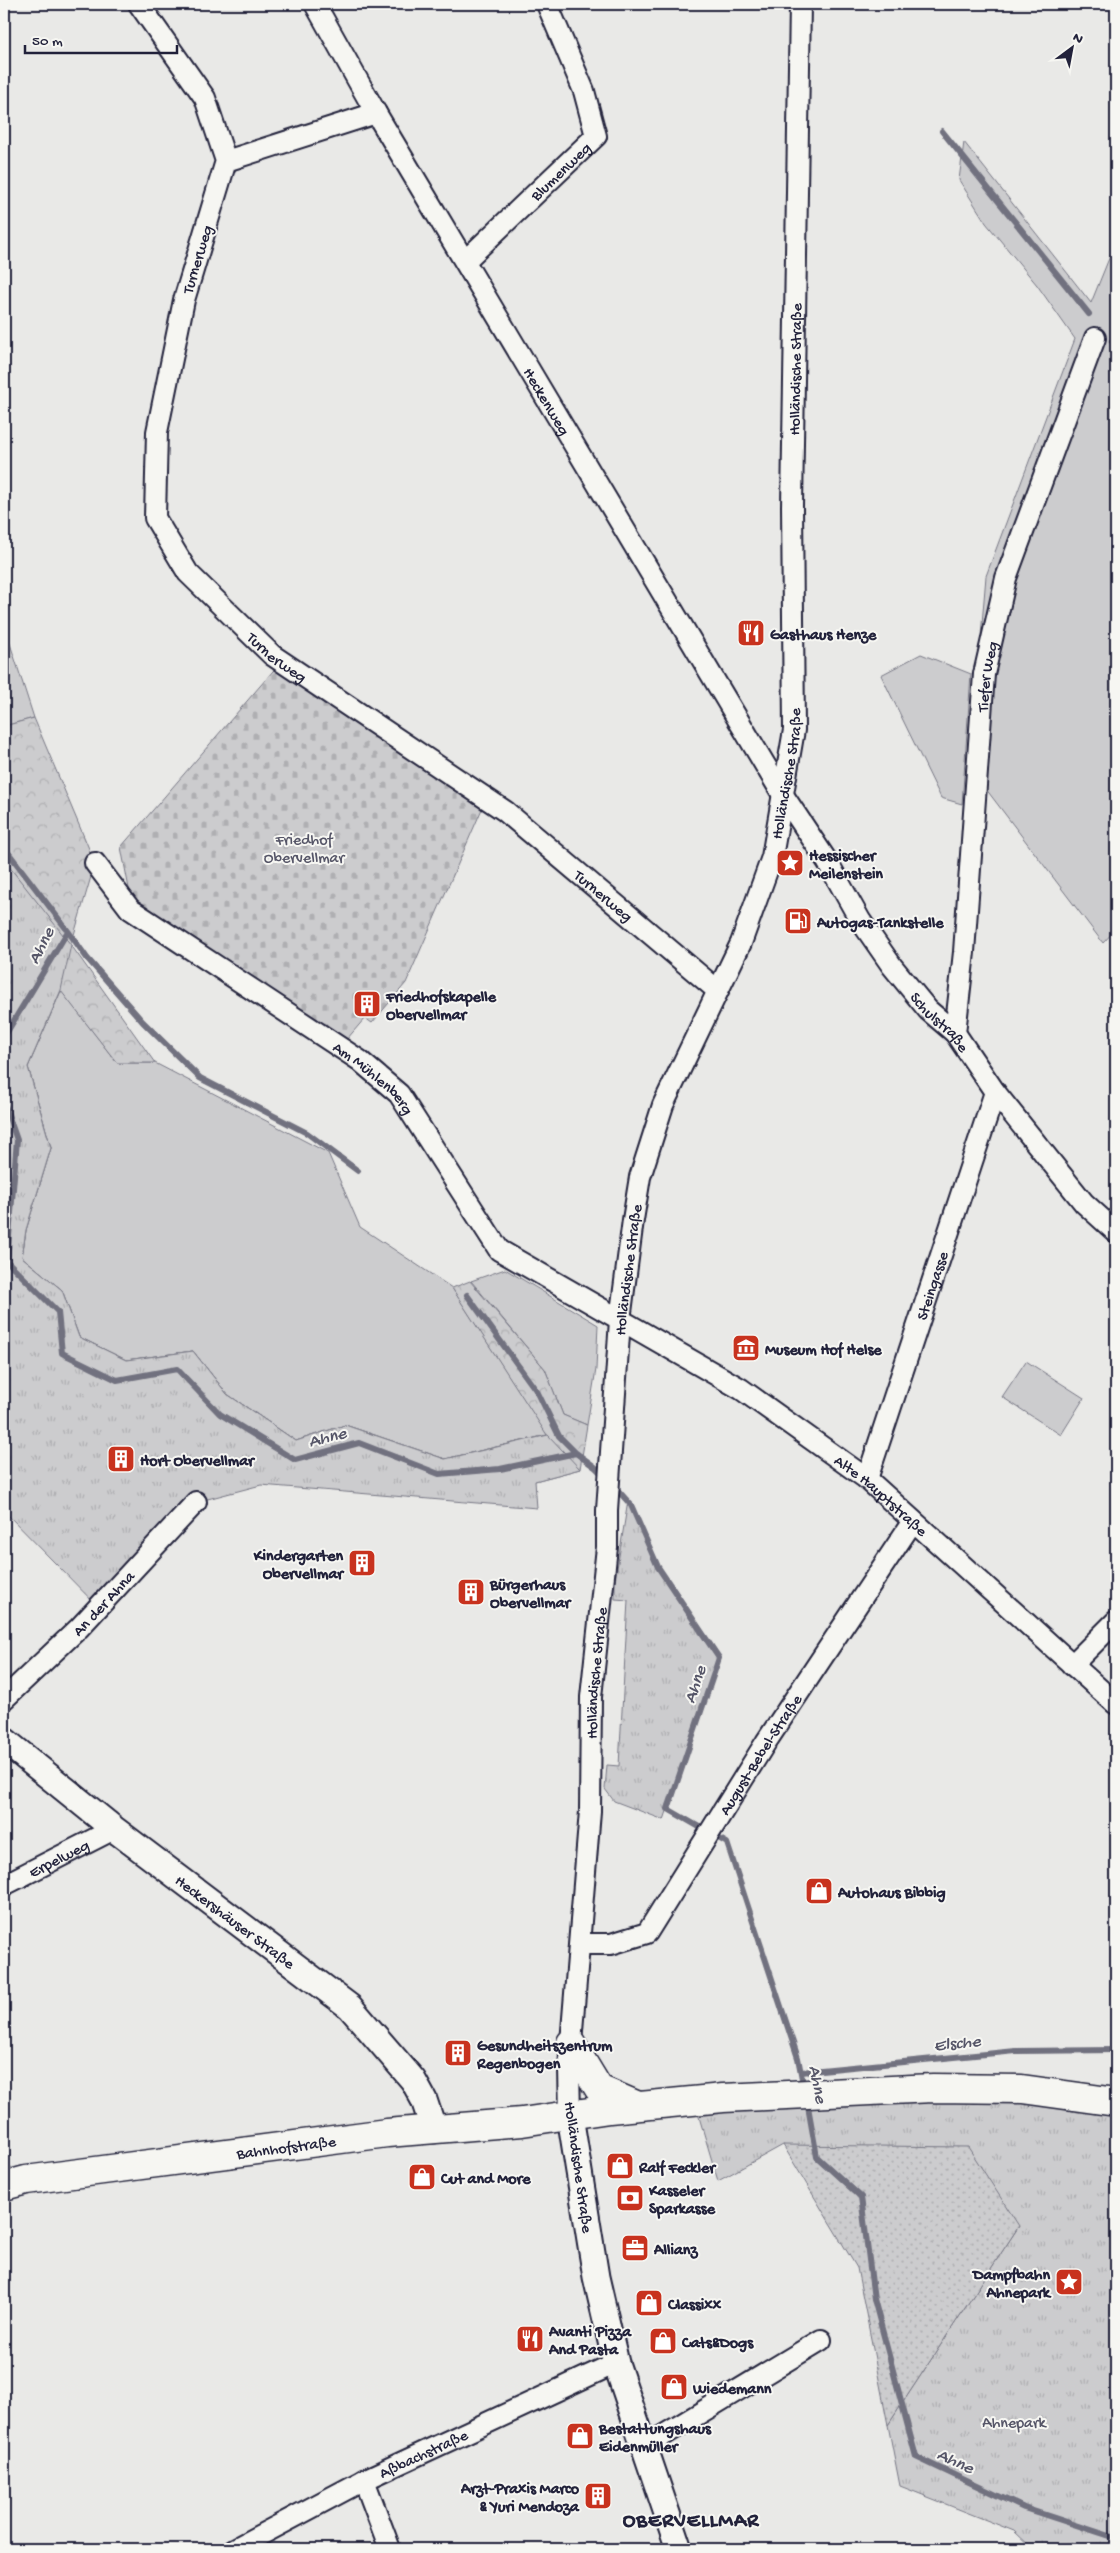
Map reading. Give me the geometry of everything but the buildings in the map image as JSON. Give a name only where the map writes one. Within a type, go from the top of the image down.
[{"type":"main road","points":[[571,2043],[599,2089],[637,2106]]},
{"type":"main road","name":"Bahnhofstraße","points":[[4,2186],[26,2180],[341,2139],[570,2116],[637,2106],[782,2094],[933,2088],[1022,2089],[1116,2102]]},
{"type":"street","points":[[139,4],[205,98],[226,161],[376,113]]},
{"type":"street","name":"Heckenweg","points":[[315,4],[376,113],[783,796]]},
{"type":"street","name":"Blumenweg","points":[[465,261],[596,136],[584,92],[547,4]]},
{"type":"street","name":"Holländische Straße","points":[[678,2549],[616,2363],[596,2277],[570,2116],[569,2067],[581,1944],[590,1811],[591,1697],[607,1547],[620,1320],[640,1177],[663,1105],[741,943],[772,857],[794,730],[792,506],[800,4]]},
{"type":"street","name":"Turnerweg","points":[[226,161],[184,300],[156,432],[155,518],[188,573],[272,655],[505,811],[717,990]]},
{"type":"street","name":"Tiefer Weg","points":[[955,1033],[964,952],[984,674],[1006,578],[1095,338]]},
{"type":"street","name":"Schulstraße","points":[[783,796],[827,861],[860,920],[892,966],[928,1010],[955,1033],[995,1092],[1084,1203],[1116,1232]]},
{"type":"street","name":"Am Mühlenberg","points":[[95,863],[130,909],[359,1060],[399,1094],[499,1250],[620,1320]]},
{"type":"street","name":"Steingasse","points":[[867,1480],[995,1092]]},
{"type":"street","name":"Alte Hauptstraße","points":[[620,1320],[741,1389],[867,1480],[1116,1704]]},
{"type":"street","name":"An der Ahna","points":[[4,1699],[79,1628],[196,1502]]},
{"type":"street","name":"August-Bebel-Straße","points":[[581,1944],[611,1944],[647,1933],[766,1742],[913,1522]]},
{"type":"street","points":[[1072,1665],[1116,1621]]},
{"type":"street","name":"Heckershäuser Straße","points":[[4,1740],[114,1829],[350,2007],[413,2080],[424,2100],[434,2130]]},
{"type":"street","name":"Erpelweg","points":[[4,1885],[114,1829]]},
{"type":"street","points":[[644,2447],[821,2340]]},
{"type":"street","name":"Aßbachstraße","points":[[234,2549],[364,2480],[616,2363]]},
{"type":"street","points":[[364,2480],[390,2549]]},
{"type":"green space","points":[[964,142],[1091,303],[1116,241],[1116,929],[1103,943],[970,768],[986,576],[1075,339],[1037,285],[986,223],[959,180]]},
{"type":"green space","points":[[4,625],[34,718],[4,726]]},
{"type":"green space","points":[[921,654],[971,674],[962,804],[941,798],[881,675]]},
{"type":"green space","name":"Friedhof Obervellmar","points":[[279,664],[485,802],[406,983],[372,1023],[365,1018],[347,1039],[131,899],[121,847]]},
{"type":"green space","points":[[34,718],[95,863],[71,945],[155,1063],[117,1063],[61,991],[28,1067],[51,1148],[26,1230],[22,1257],[62,1290],[79,1337],[126,1360],[193,1351],[227,1394],[296,1441],[345,1425],[445,1459],[547,1435],[452,1288],[470,1281],[545,1369],[563,1415],[587,1425],[580,1469],[535,1481],[453,1490],[111,1399],[4,1278],[4,726]]},
{"type":"green space","points":[[4,860],[71,945],[61,990],[28,1067],[51,1148],[26,1230],[22,1257],[62,1290],[79,1337],[126,1360],[193,1351],[227,1394],[296,1441],[345,1425],[445,1459],[548,1435],[580,1469],[535,1481],[537,1508],[261,1485],[196,1502],[106,1615],[4,1511]]},
{"type":"green space","points":[[61,990],[117,1063],[155,1063],[328,1153],[360,1227],[452,1288],[548,1435],[445,1459],[345,1425],[296,1441],[227,1394],[193,1351],[126,1360],[79,1337],[62,1290],[22,1257],[26,1230],[51,1148],[28,1067]]},
{"type":"green space","points":[[505,1269],[598,1325],[596,1369],[587,1425],[563,1415],[545,1369],[471,1281]]},
{"type":"green space","points":[[1026,1361],[1084,1398],[1061,1435],[1002,1397]]},
{"type":"green space","points":[[628,1501],[658,1567],[719,1658],[664,1820],[614,1801],[605,1789],[607,1765],[619,1766],[628,1600],[615,1599],[615,1581]]},
{"type":"green space","name":"Ahnepark","points":[[694,2100],[1116,2102],[1116,2549],[1033,2549],[1014,2531],[900,2486],[888,2425],[1019,2226],[783,2145],[718,2181]]},
{"type":"green space","points":[[783,2145],[968,2147],[1019,2226],[888,2425],[857,2268]]},
{"type":"waterway","points":[[942,131],[1089,314]]},
{"type":"waterway","points":[[1112,341],[1116,346]]},
{"type":"waterway","name":"Ahne","points":[[4,847],[68,931],[4,1037]]},
{"type":"waterway","points":[[68,931],[87,958],[143,1022],[200,1078],[307,1133],[358,1171]]},
{"type":"waterway","name":"Ahne","points":[[4,1103],[17,1140],[7,1261],[58,1312],[62,1353],[117,1380],[177,1369],[220,1414],[295,1460],[359,1443],[439,1474],[500,1469],[576,1453],[605,1477]]},
{"type":"waterway","points":[[467,1295],[538,1393],[559,1436],[576,1453]]},
{"type":"waterway","name":"Ahne","points":[[614,1486],[631,1505],[658,1567],[719,1658],[668,1809],[727,1843],[798,2058],[804,2089]]},
{"type":"waterway","name":"Elsche","points":[[801,2072],[1016,2051],[1116,2050]]},
{"type":"waterway","name":"Ahne","points":[[807,2101],[817,2157],[861,2197],[874,2299],[916,2457],[1024,2508],[1116,2538]]},
{"type":"place","name":"Gasthaus Henze","points":[[751,633]]},
{"type":"place","name":"Hessischer Meilenstein","points":[[790,863]]},
{"type":"place","name":"Autogas-Tankstelle","points":[[798,921]]},
{"type":"place","name":"Friedhofskapelle Obervellmar","points":[[367,1004]]},
{"type":"place","name":"Museum Hof Helse","points":[[746,1348]]},
{"type":"place","name":"Hort Obervellmar","points":[[121,1459]]},
{"type":"place","name":"Kindergarten Obervellmar","points":[[362,1563]]},
{"type":"place","name":"Bürgerhaus Obervellmar","points":[[471,1592]]},
{"type":"place","name":"Autohaus Bibbig","points":[[819,1891]]},
{"type":"place","name":"Gesundheitszentrum Regenbogen","points":[[458,2053]]},
{"type":"place","name":"Ralf Feckler","points":[[620,2166]]},
{"type":"place","name":"Cut and More","points":[[422,2177]]},
{"type":"place","name":"Kasseler Sparkasse","points":[[630,2198]]},
{"type":"place","name":"Allianz","points":[[635,2248]]},
{"type":"place","name":"Dampfbahn Ahnepark","points":[[1069,2282]]},
{"type":"place","name":"Classixx","points":[[649,2303]]},
{"type":"place","name":"Avanti Pizza And Pasta","points":[[530,2339]]},
{"type":"place","name":"Cats&Dogs","points":[[663,2341]]},
{"type":"place","name":"Wiedemann","points":[[674,2387]]},
{"type":"place","name":"Bestattungshaus Eidenmüller","points":[[580,2436]]},
{"type":"place","name":"Arzt-Praxis Marco & Yuri Mendoza","points":[[598,2496]]},
{"type":"district","name":"OBERVELLMAR","points":[[691,2519]]}]
